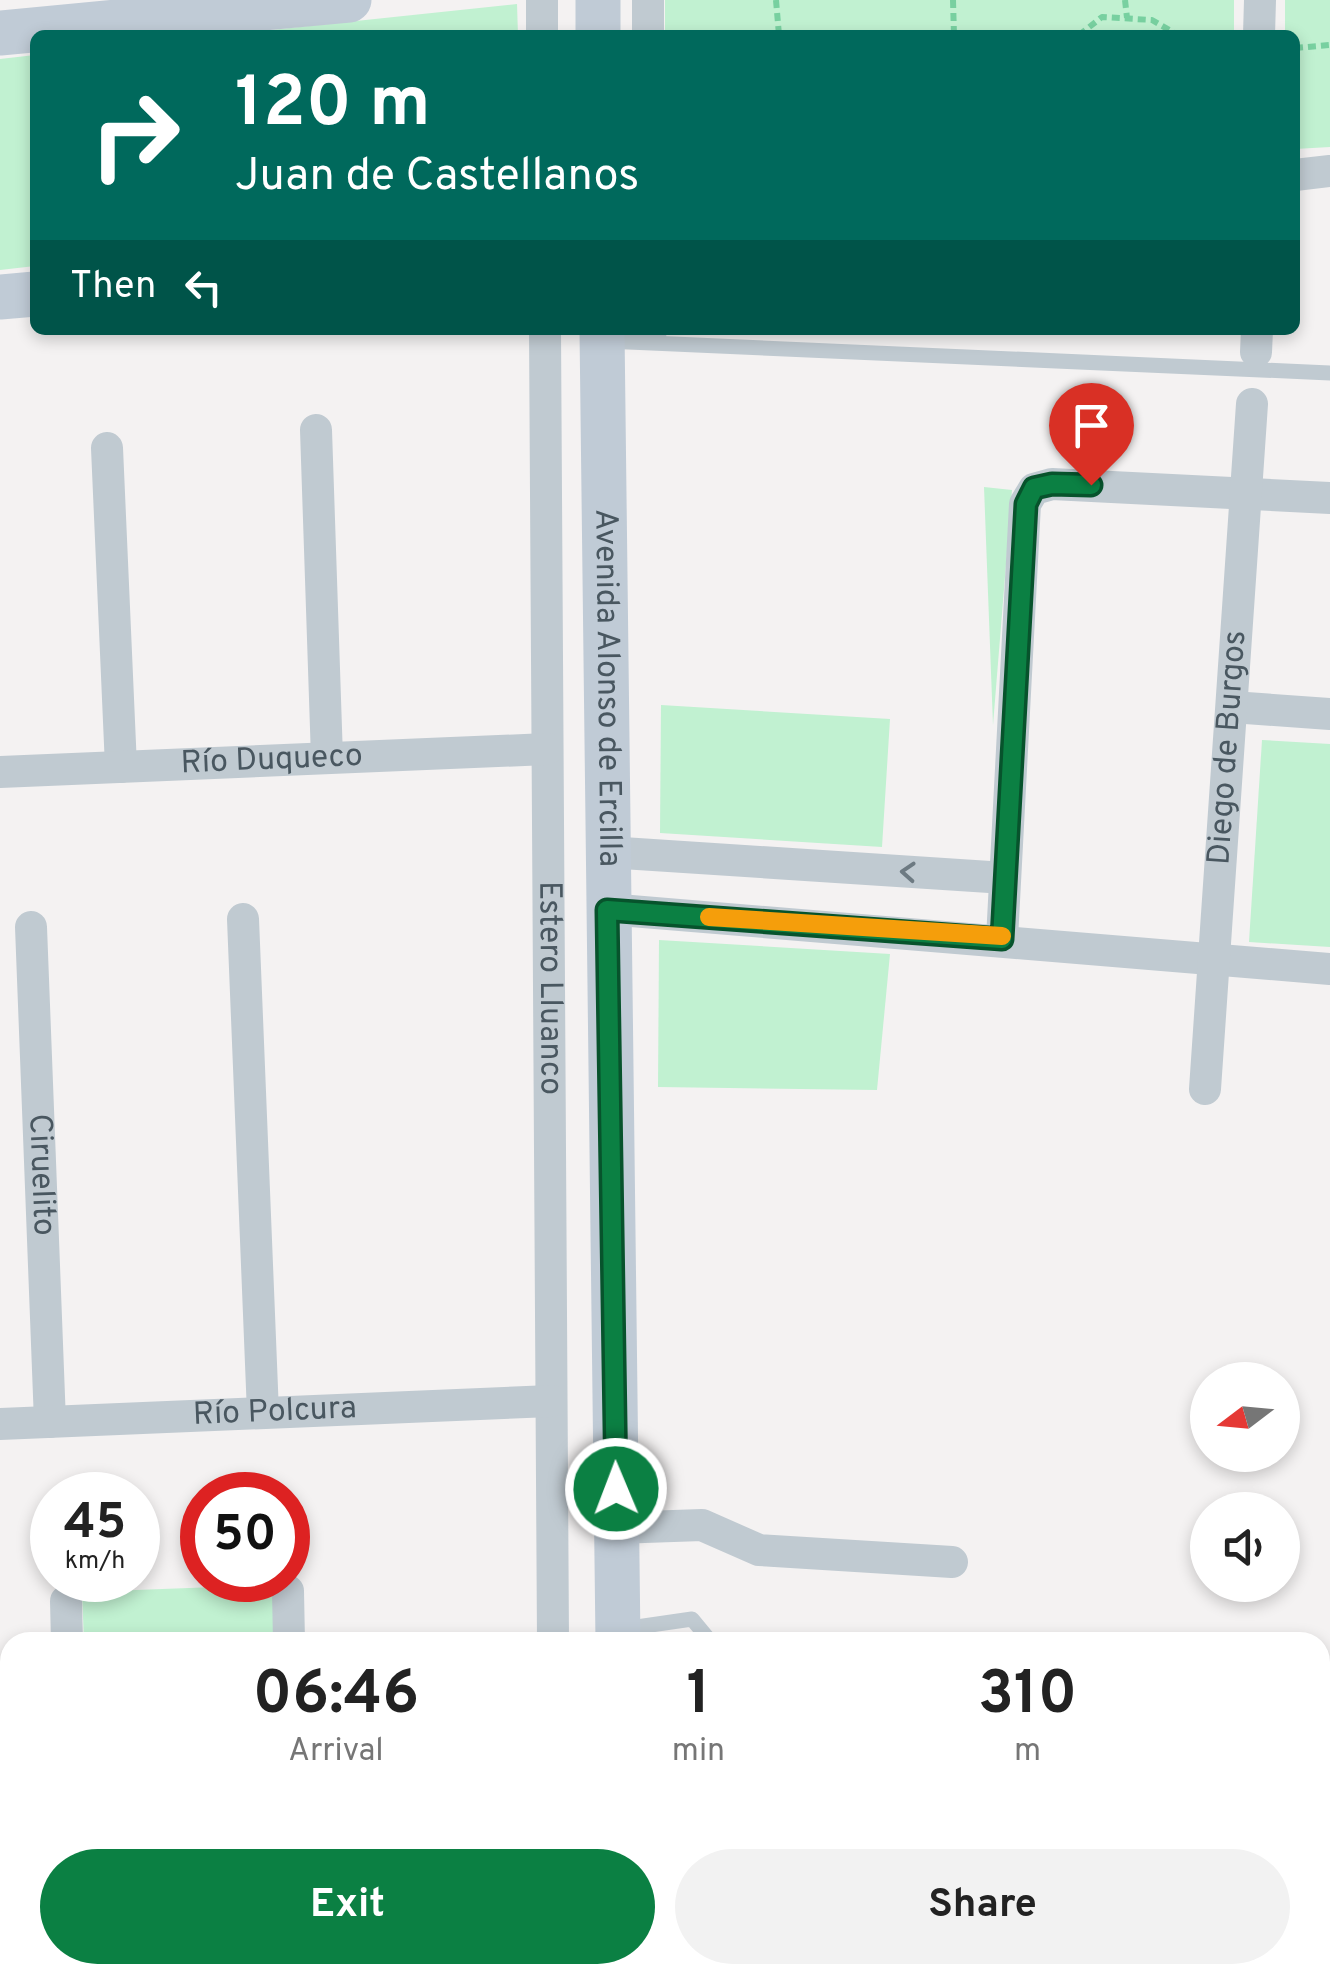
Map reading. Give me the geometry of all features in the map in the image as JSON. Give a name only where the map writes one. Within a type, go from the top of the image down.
[{"type":"main road","points":[[0,33],[124,10],[338,0]]},
{"type":"main road","points":[[598,0],[598,30]]},
{"type":"main road","points":[[0,297],[30,294]]},
{"type":"main road","name":"Avenida Alonso de Ercilla","points":[[602,335],[618,1632]]},
{"type":"street","points":[[542,0],[542,30]]},
{"type":"street","points":[[648,0],[648,30]]},
{"type":"street","points":[[1259,30],[1260,0]]},
{"type":"street","points":[[1300,174],[1330,171]]},
{"type":"street","name":"Estero Lluanco","points":[[545,335],[553,1632]]},
{"type":"street","name":"Diego de Burgos","points":[[1204,1089],[1252,404]]},
{"type":"street","points":[[316,430],[328,758]]},
{"type":"street","points":[[107,448],[120,766]]},
{"type":"street","points":[[1002,939],[1026,504],[1034,488],[1052,484],[1330,498]]},
{"type":"street","points":[[1232,708],[1330,714]]},
{"type":"street","name":"Río Duqueco","points":[[0,772],[547,749]]},
{"type":"street","points":[[606,852],[1005,878]]},
{"type":"street","points":[[607,910],[1002,939],[1330,969]]},
{"type":"street","points":[[242,918],[263,1413]]},
{"type":"street","name":"Ciruelito","points":[[31,927],[50,1422]]},
{"type":"street","name":"Río Polcura","points":[[0,1424],[550,1401]]},
{"type":"street","points":[[616,1528],[702,1524],[759,1550],[952,1562]]},
{"type":"street","points":[[66,1602],[68,1632]]},
{"type":"street","points":[[288,1602],[290,1632]]},
{"type":"lane","points":[[602,335],[1330,373]]},
{"type":"lane","points":[[634,1632],[692,1618],[703,1632]]},
{"type":"path","points":[[776,0],[779,30]]},
{"type":"path","points":[[952,0],[954,30]]},
{"type":"path","points":[[1126,0],[1126,18]]},
{"type":"path","points":[[1086,30],[1102,17],[1152,20],[1169,30]]},
{"type":"path","points":[[1300,48],[1330,45]]},
{"type":"green space","points":[[665,0],[1234,0],[1234,30],[665,30]]},
{"type":"green space","points":[[1285,0],[1330,0],[1330,147],[1300,149],[1300,30],[1285,30]]},
{"type":"green space","points":[[517,4],[518,30],[270,30]]},
{"type":"green space","points":[[30,56],[30,267],[0,270],[0,59]]},
{"type":"green space","points":[[984,487],[1012,490],[993,725]]},
{"type":"green space","points":[[661,705],[890,719],[882,847],[660,833]]},
{"type":"green space","points":[[1262,740],[1330,744],[1330,947],[1249,942]]},
{"type":"green space","points":[[659,940],[890,954],[877,1090],[658,1087]]},
{"type":"green space","points":[[180,1588],[180,1602],[274,1602],[275,1632],[84,1632],[82,1602],[160,1602],[160,1589]]},
{"type":"slow traffic","points":[[709,917],[1002,936]]},
{"type":"route","points":[[616,1489],[607,910],[1002,939],[1026,504],[1034,488],[1052,484],[1091,485]]}]
